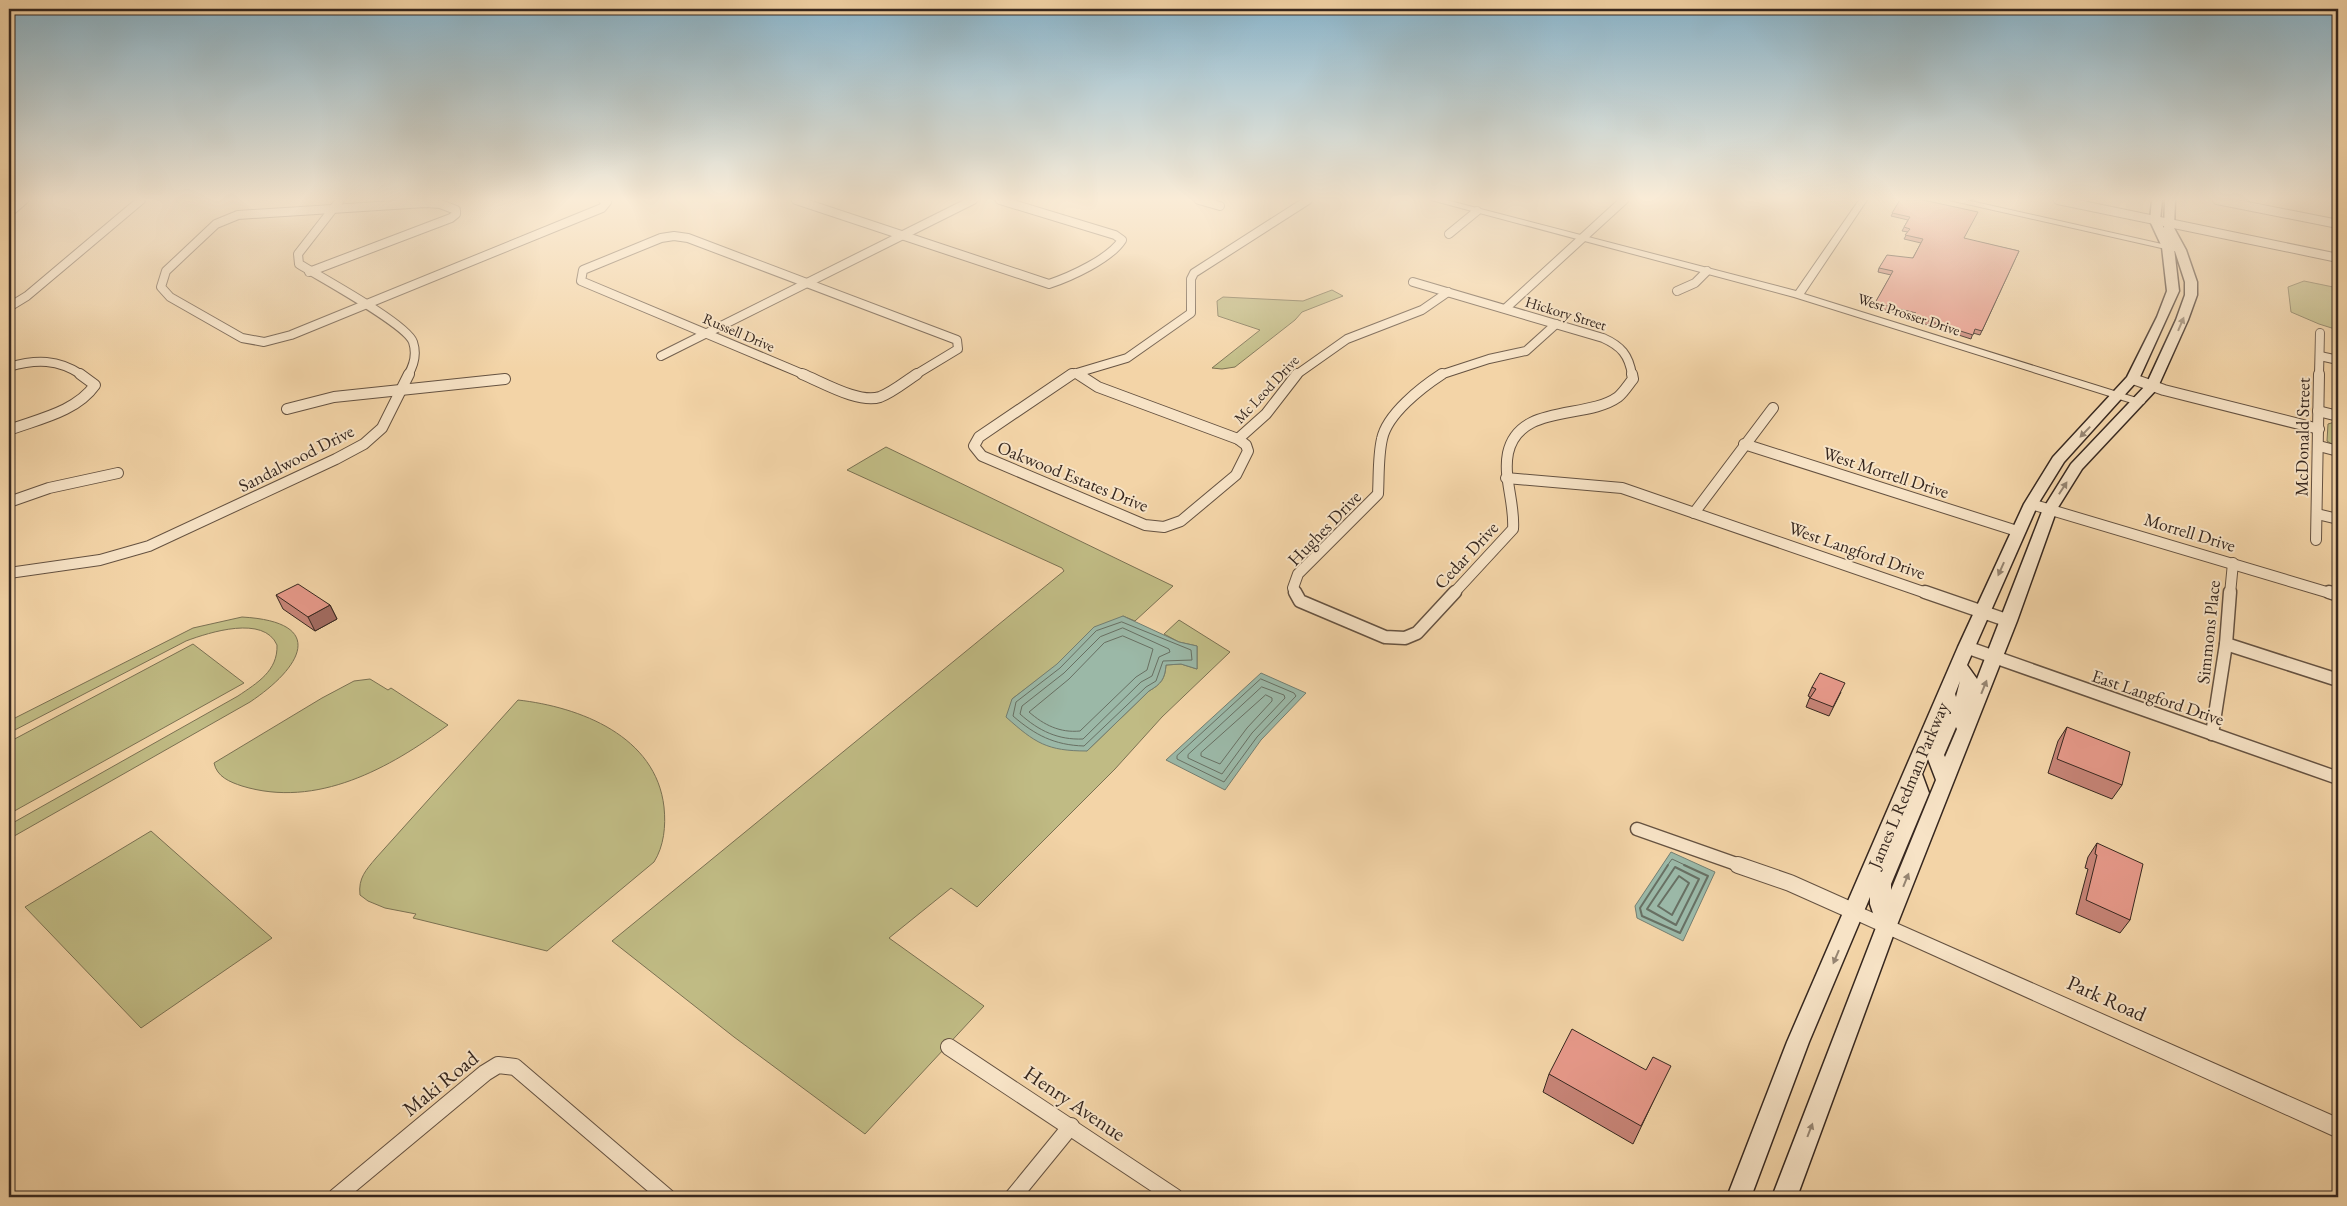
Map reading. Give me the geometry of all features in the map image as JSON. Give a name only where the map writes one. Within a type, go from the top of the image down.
[{"type":"main road","points":[[2152,386],[2144,377],[2143,371],[2147,362],[2150,343],[2173,291],[2169,256]]},
{"type":"main road","points":[[2174,256],[2191,282]]},
{"type":"main road","points":[[2182,256],[2191,282]]},
{"type":"main road","name":"James L Redman Parkway","points":[[1785,1197],[1888,925],[2009,621],[2050,509],[2076,468],[2152,386],[2182,320],[2191,295],[2191,282]]},
{"type":"main road","name":"James L Redman Parkway","points":[[1739,1197],[1798,1042],[2017,531],[2030,504],[2063,455],[2133,379],[2150,343]]},
{"type":"main road","points":[[2094,448],[2103,428],[2124,403],[2119,396]]},
{"type":"main road","points":[[2050,509],[2043,500],[2045,491],[2057,473],[2063,455]]},
{"type":"main road","points":[[2017,531],[2026,537],[2028,543],[2022,559],[2023,584]]},
{"type":"main road","points":[[1958,667],[1967,675],[1970,683],[1963,703],[1965,733]]},
{"type":"main road","points":[[1946,781],[1935,755],[1947,727],[1948,689]]},
{"type":"main road","points":[[1888,925],[1880,904],[1881,884],[1919,793],[1912,773]]},
{"type":"street","points":[[9,307],[27,296],[73,256]]},
{"type":"street","points":[[182,256],[166,271],[161,287],[170,297],[242,338],[264,342],[292,335],[485,256]]},
{"type":"street","points":[[298,256],[299,264],[309,272],[350,256]]},
{"type":"street","name":"Russell Drive","points":[[616,256],[583,270],[581,281],[852,395],[865,398],[880,397],[958,349],[957,340],[737,256]]},
{"type":"street","points":[[661,356],[709,334],[862,256]]},
{"type":"street","points":[[964,256],[1049,284],[1069,277],[1103,256]]},
{"type":"street","name":"Oakwood Estates Drive","points":[[1221,256],[1194,274],[1191,279],[1192,313],[1127,358],[1076,373],[979,437],[974,446],[976,451],[982,456],[1127,517],[1158,527],[1172,526],[1181,522],[1236,476],[1248,451],[1246,445],[1238,440]]},
{"type":"street","points":[[1506,308],[1562,256]]},
{"type":"street","name":"West Prosser Drive","points":[[1651,256],[1798,295],[2139,402]]},
{"type":"street","points":[[1798,295],[1824,256]]},
{"type":"street","points":[[1677,291],[1695,283],[1707,271]]},
{"type":"street","name":"Sandalwood Drive","points":[[9,573],[100,560],[149,546],[336,459],[364,444],[382,428],[416,362],[414,341],[400,326],[309,272]]},
{"type":"street","name":"Hickory Street","points":[[1414,282],[1506,308],[1609,341],[1622,349]]},
{"type":"street","name":"Mc Leod Drive","points":[[1238,440],[1266,414],[1284,387],[1302,369],[1347,339],[1422,310],[1448,292]]},
{"type":"street","name":"Hughes Drive","points":[[1405,638],[1385,637],[1300,601],[1293,588],[1298,574],[1378,494],[1382,438],[1391,421],[1419,390],[1442,374],[1489,359],[1526,352],[1556,324]]},
{"type":"street","name":"McDonald Street","points":[[2316,540],[2320,334]]},
{"type":"street","name":"Cedar Drive","points":[[1405,638],[1417,633],[1513,529],[1516,516],[1506,478],[1509,449],[1522,428],[1548,416],[1596,405],[1618,396],[1633,379],[1630,359],[1622,349]]},
{"type":"street","points":[[2320,356],[2338,360]]},
{"type":"street","points":[[9,367],[26,361],[50,359],[85,376],[95,385],[91,394],[77,403],[9,430]]},
{"type":"street","points":[[1076,373],[1098,387],[1238,440]]},
{"type":"street","points":[[2133,379],[2152,386],[2319,429]]},
{"type":"street","points":[[287,409],[334,397],[401,388],[413,390],[505,380]]},
{"type":"street","points":[[1694,513],[1744,444],[1773,408]]},
{"type":"street","points":[[2318,411],[2338,416]]},
{"type":"street","name":"West Morrell Drive","points":[[1744,444],[2017,531]]},
{"type":"street","points":[[2318,446],[2338,451]]},
{"type":"street","points":[[9,502],[65,483],[118,473]]},
{"type":"street","name":"West Langford Drive","points":[[1506,478],[1622,488],[2009,621]]},
{"type":"street","name":"Morrell Drive","points":[[2030,504],[2338,595]]},
{"type":"street","points":[[2317,514],[2338,520]]},
{"type":"street","name":"Simmons Place","points":[[2212,734],[2226,644],[2233,563]]},
{"type":"street","points":[[2226,644],[2338,680]]},
{"type":"street","name":"East Langford Drive","points":[[1966,647],[2338,778]]},
{"type":"street","points":[[1637,830],[1790,883],[1855,912]]},
{"type":"street","name":"Park Road","points":[[1855,912],[1888,925],[2338,1128]]},
{"type":"street","name":"Henry Avenue","points":[[949,1047],[1071,1126],[1174,1197]]},
{"type":"street","name":"Maki Road","points":[[336,1197],[485,1074],[498,1066],[516,1067],[666,1197]]},
{"type":"street","points":[[1013,1197],[1071,1126]]},
{"type":"shaded area","points":[[2304,281],[2338,288],[2338,330],[2291,312],[2288,287]]},
{"type":"shaded area","points":[[1332,290],[1343,296],[1302,312],[1295,320],[1235,367],[1212,368],[1260,330],[1218,316],[1217,301],[1223,297],[1303,301]]},
{"type":"shaded area","points":[[2338,421],[2338,448],[2327,441],[2328,424]]},
{"type":"shaded area","points":[[886,447],[1173,586],[1135,621],[1123,616],[1012,699],[1087,751],[1149,691],[1157,686],[1165,674],[1166,665],[1181,664],[1197,669],[1197,646],[1179,642],[1164,634],[1179,620],[1230,652],[1162,717],[1115,769],[977,907],[951,888],[889,938],[984,1006],[865,1134],[734,1037],[612,941],[1064,571],[1062,568],[847,470]]},
{"type":"shaded area","points":[[242,617],[269,621],[287,628],[296,637],[298,649],[293,661],[268,689],[250,702],[9,839],[9,825],[238,696],[259,681],[274,662],[277,645],[270,636],[261,630],[236,628],[222,630],[186,641],[9,733],[9,721],[193,628]]},
{"type":"shaded area","points":[[193,644],[244,683],[9,814],[9,742]]},
{"type":"shaded area","points":[[370,679],[388,690],[391,688],[448,725],[402,756],[377,769],[325,788],[298,792],[270,792],[229,781],[218,772],[214,763],[322,698],[354,681]]},
{"type":"shaded area","points":[[518,700],[566,710],[589,718],[631,744],[647,761],[658,782],[664,807],[664,836],[654,862],[547,951],[413,918],[416,914],[385,908],[368,901],[360,895],[360,884],[369,866]]},
{"type":"shaded area","points":[[151,831],[272,938],[141,1028],[25,907]]},
{"type":"water","points":[[1123,616],[1179,642],[1197,646],[1197,669],[1181,664],[1166,665],[1165,674],[1157,686],[1149,691],[1087,751],[1073,751],[1042,744],[1006,717],[1012,699],[1057,664],[1094,627]]},
{"type":"water","points":[[1261,673],[1306,693],[1261,740],[1225,790],[1166,760]]},
{"type":"water","points":[[1671,852],[1715,872],[1683,941],[1637,918],[1635,906]]},
{"type":"building","points":[[1886,256],[1913,258],[1914,256],[2017,256],[1982,331],[1975,329],[1973,335],[1913,316],[1916,313],[1875,303],[1893,271],[1879,268]]},
{"type":"building","points":[[298,584],[330,605],[308,617],[276,595]]},
{"type":"building","points":[[1820,673],[1845,683],[1833,707],[1810,698],[1816,689],[1812,687]]},
{"type":"building","points":[[2067,727],[2130,752],[2122,785],[2057,759]]},
{"type":"building","points":[[2097,843],[2143,864],[2130,920],[2086,900],[2097,855],[2095,854]]},
{"type":"building","points":[[1572,1029],[1646,1070],[1653,1057],[1671,1066],[1641,1126],[1549,1074]]}]
